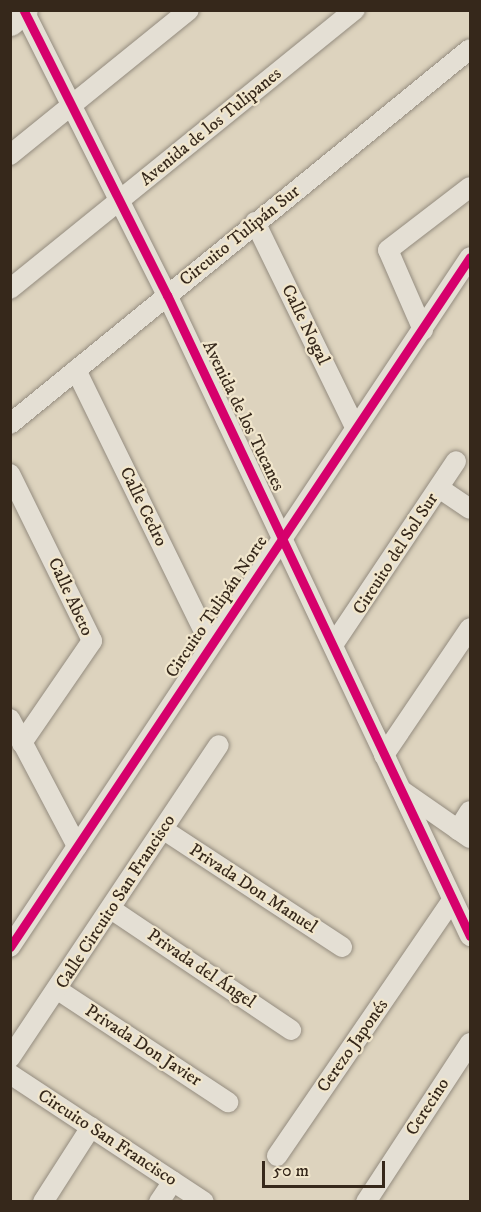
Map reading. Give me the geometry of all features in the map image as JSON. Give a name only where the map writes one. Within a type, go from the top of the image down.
[{"type":"main road","points":[[10,22],[24,11]]},
{"type":"street","points":[[10,155],[189,10]]},
{"type":"street","name":"Avenida de los Tulipanes","points":[[10,289],[355,10]]},
{"type":"street","name":"Avenida de los Tucanes","points":[[24,11],[74,104],[167,295],[471,936]]},
{"type":"street","name":"Circuito Tulipán Sur","points":[[10,424],[255,222],[471,49]]},
{"type":"street","points":[[423,330],[388,250],[471,187]]},
{"type":"street","name":"Calle Nogal","points":[[255,222],[355,427]]},
{"type":"street","name":"Circuito Tulipán Norte","points":[[11,946],[471,256]]},
{"type":"street","name":"Calle Cedro","points":[[76,370],[211,645]]},
{"type":"street","name":"Circuito del Sol Sur","points":[[333,645],[456,462]]},
{"type":"street","name":"Calle Abeto","points":[[10,474],[92,641],[22,743]]},
{"type":"street","points":[[439,488],[471,509]]},
{"type":"street","points":[[384,755],[471,628]]},
{"type":"street","points":[[10,719],[77,846]]},
{"type":"street","name":"Calle Circuito San Francisco","points":[[10,1058],[58,990],[219,744]]},
{"type":"street","points":[[400,789],[464,834],[471,811]]},
{"type":"street","name":"Privada Don Manuel","points":[[164,830],[342,947]]},
{"type":"street","name":"Cerezo Japonés","points":[[277,1155],[452,900]]},
{"type":"street","name":"Privada del Ángel","points":[[111,909],[291,1030]]},
{"type":"street","name":"Privada Don Javier","points":[[58,990],[228,1102]]},
{"type":"street","name":"Cerecino","points":[[366,1202],[471,1043]]},
{"type":"street","name":"Circuito San Francisco","points":[[10,1074],[204,1202]]},
{"type":"street","points":[[43,1202],[91,1127]]},
{"type":"street","points":[[159,1202],[173,1181]]},
{"type":"cycle path","points":[[24,11],[167,295],[470,936]]},
{"type":"cycle path","points":[[10,947],[470,257]]}]
